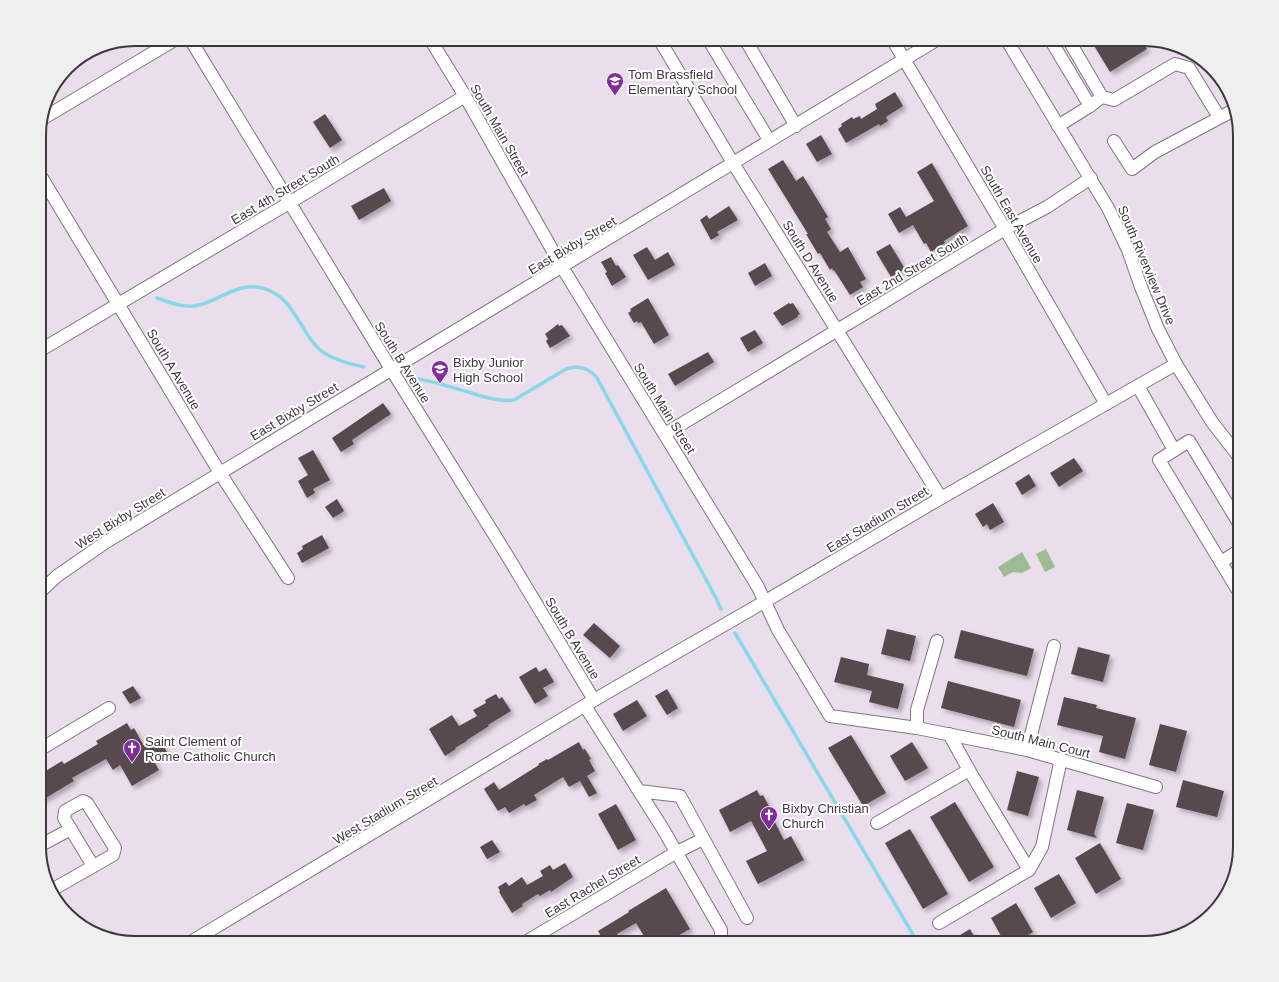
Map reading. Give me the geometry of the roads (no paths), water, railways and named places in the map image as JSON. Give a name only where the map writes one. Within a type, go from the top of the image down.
[{"type":"street","points":[[48,115],[164,46]]},
{"type":"street","name":"South B Avenue","points":[[194,46],[390,370],[505,552],[639,792],[663,829],[675,853],[721,930],[721,936]]},
{"type":"street","name":"South Main Street","points":[[435,46],[465,96],[562,268],[758,587],[778,630],[830,716],[917,728]]},
{"type":"street","name":"South D Avenue","points":[[663,46],[733,163],[941,498]]},
{"type":"street","points":[[712,46],[769,140]]},
{"type":"street","points":[[749,46],[796,126]]},
{"type":"street","name":"South East Avenue","points":[[896,46],[1005,229],[1106,404]]},
{"type":"street","name":"East Bixby Street","points":[[220,473],[562,268],[769,140],[796,126],[926,46]]},
{"type":"street","name":"South Riverview Drive","points":[[1010,46],[1091,178],[1120,232],[1128,250],[1140,287],[1158,329],[1176,364],[1212,422],[1233,449]]},
{"type":"street","points":[[1054,46],[1090,106]]},
{"type":"street","points":[[1072,46],[1102,97],[1114,100],[1175,64],[1189,68],[1219,117]]},
{"type":"street","name":"East 4th Street South","points":[[46,347],[289,203],[465,96]]},
{"type":"street","points":[[1058,126],[1102,97]]},
{"type":"street","points":[[1114,141],[1132,169],[1155,152],[1230,112]]},
{"type":"street","name":"East 2nd Street South","points":[[665,434],[1005,229],[1047,207],[1091,178]]},
{"type":"street","name":"South A Avenue","points":[[46,184],[220,473],[288,578]]},
{"type":"street","name":"East Stadium Street","points":[[589,703],[941,498],[1176,364]]},
{"type":"street","points":[[1138,386],[1174,450]]},
{"type":"street","points":[[1233,513],[1189,441],[1158,460],[1233,583]]},
{"type":"street","name":"West Bixby Street","points":[[46,586],[57,576],[106,542],[220,473]]},
{"type":"street","points":[[1220,562],[1233,554]]},
{"type":"street","points":[[917,728],[917,710],[937,641]]},
{"type":"street","points":[[1027,750],[1054,646]]},
{"type":"street","name":"West Stadium Street","points":[[201,936],[589,703]]},
{"type":"street","points":[[46,746],[109,708]]},
{"type":"street","name":"South Main Court","points":[[917,728],[1027,750],[1156,787]]},
{"type":"street","points":[[949,734],[1029,870]]},
{"type":"street","points":[[939,923],[1029,870],[1042,848],[1062,759]]},
{"type":"street","points":[[877,823],[969,770]]},
{"type":"street","points":[[639,792],[680,796],[747,918]]},
{"type":"street","points":[[56,888],[112,855],[116,848],[87,803],[83,801],[65,811],[64,818],[93,866]]},
{"type":"street","points":[[46,842],[70,829]]},
{"type":"street","name":"East Rachel Street","points":[[536,936],[675,853],[703,839]]},
{"type":"waterway","points":[[157,298],[177,304],[194,306],[207,303],[237,289],[245,287],[262,288],[273,292],[289,306],[312,341],[324,353],[340,361],[364,367]]},
{"type":"waterway","points":[[413,378],[435,382],[487,398],[497,400],[514,400],[566,369],[579,367],[591,372],[597,378],[721,609]]},
{"type":"waterway","points":[[735,633],[914,936]]},
{"type":"place","name":"Tom Brassfield Elementary School","points":[[615,96]]},
{"type":"place","name":"Bixby Junior High School","points":[[440,384]]},
{"type":"place","name":"Saint Clement of Rome Catholic Church","points":[[132,763]]},
{"type":"place","name":"Bixby Christian Church","points":[[769,830]]}]
